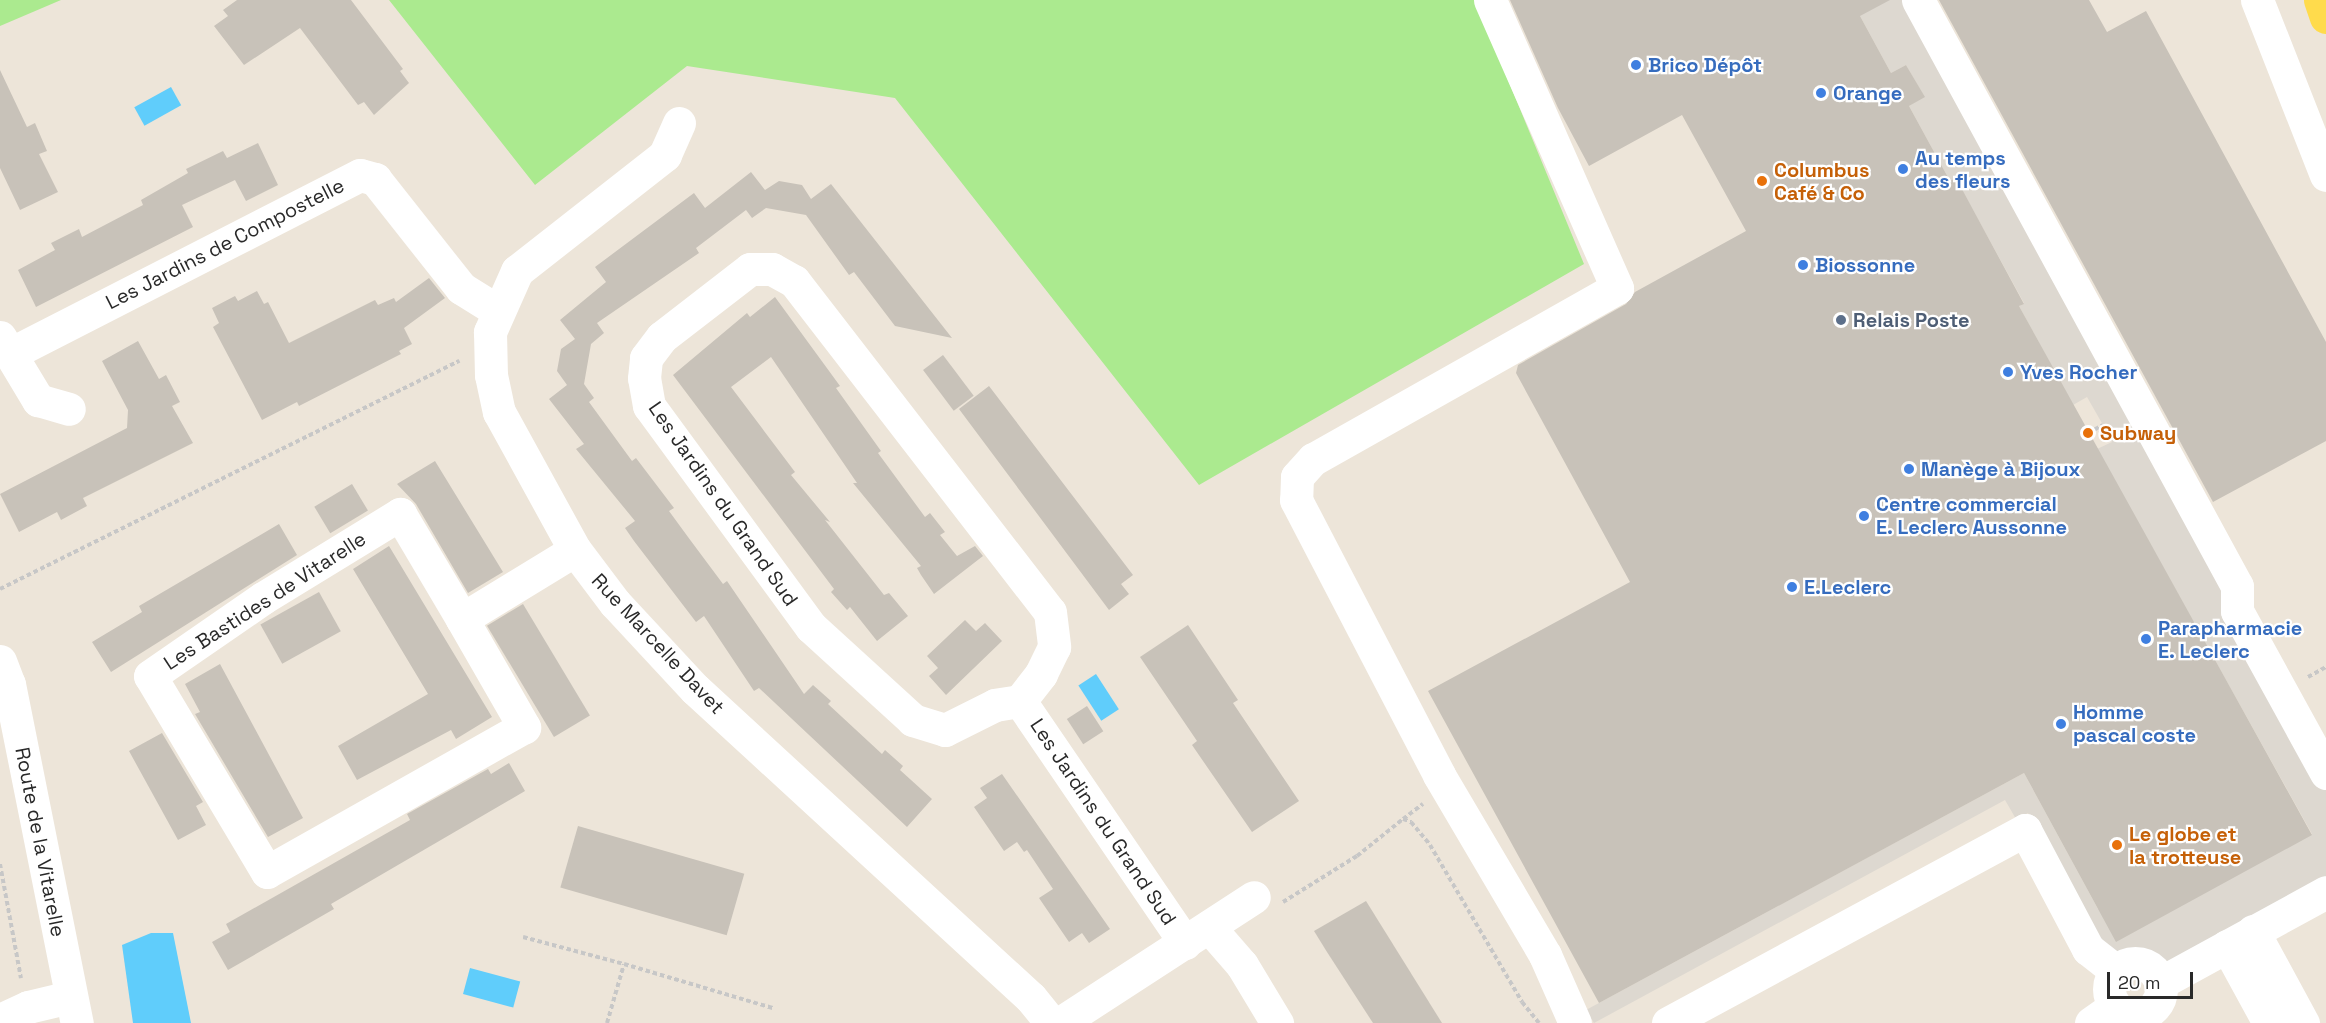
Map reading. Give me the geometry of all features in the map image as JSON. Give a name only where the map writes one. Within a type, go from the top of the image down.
[{"type":"main road","points":[[2320,0],[2326,17]]},
{"type":"street","points":[[1490,0],[1617,288],[1313,459],[1298,477],[1296,500],[1433,765],[1545,955],[1575,1023]]},
{"type":"street","points":[[1918,0],[2237,586],[2237,611],[2326,773]]},
{"type":"street","points":[[2257,0],[2326,175]]},
{"type":"street","name":"Rue Marcelle Davet","points":[[679,123],[665,155],[517,271],[498,311],[490,346],[499,412],[575,550],[615,603],[695,690],[1031,998],[1051,1023]]},
{"type":"street","name":"Les Jardins de Compostelle","points":[[69,409],[38,400],[5,345],[360,175],[375,179],[461,288],[498,311]]},
{"type":"street","name":"Les Jardins du Grand Sud","points":[[750,269],[772,269],[794,281],[1050,612],[1054,646],[1041,674],[1020,701],[995,705],[945,730],[928,728],[913,720],[811,627],[649,406],[644,378],[646,358],[662,337],[750,269]]},
{"type":"street","name":"Les Bastides de Vitarelle","points":[[400,514],[462,619],[524,727],[267,872],[150,676],[263,598],[400,514]]},
{"type":"street","points":[[462,619],[575,550]]},
{"type":"street","points":[[2266,622],[2326,734]]},
{"type":"street","name":"Route de la Vitarelle","points":[[0,661],[9,684],[74,1010]]},
{"type":"street","name":"Les Jardins du Grand Sud","points":[[1020,701],[1197,935],[1242,965],[1277,1023]]},
{"type":"street","points":[[1668,1023],[2025,830],[2088,950],[2116,971]]},
{"type":"street","points":[[2153,1006],[2156,974],[2141,964],[2132,963],[2116,971],[2103,1014],[2130,1014],[2153,1006],[2240,939],[2326,892]]},
{"type":"street","points":[[1060,1023],[1254,897]]},
{"type":"street","points":[[2240,939],[2269,1023]]},
{"type":"street","points":[[2240,939],[2303,1023]]},
{"type":"street","points":[[14,1013],[74,1010]]},
{"type":"path","points":[[0,589],[490,346]]},
{"type":"path","points":[[2088,433],[2103,425]]},
{"type":"path","points":[[1254,897],[1270,910],[1357,856],[1403,819],[1411,822],[1430,845],[1522,1002],[1539,1023]]},
{"type":"path","points":[[0,864],[14,1013]]},
{"type":"path","points":[[523,936],[773,1008]]},
{"type":"path","points":[[607,1023],[624,964]]},
{"type":"green space","points":[[0,0],[61,0],[0,26]]},
{"type":"green space","points":[[389,0],[1475,0],[1584,264],[1199,485],[895,98],[687,66],[535,185]]},
{"type":"shaded area","points":[[1865,0],[1910,0],[2326,786],[2326,877],[2169,962],[2143,952],[2111,952],[2101,946],[2028,813],[2016,819],[2005,800],[1594,1023],[1586,1010],[2024,773],[2098,909],[2312,834],[2097,449],[2112,442],[2103,425],[2087,397],[2073,405],[2019,306],[2024,303],[1956,179],[1950,181],[1909,106],[1924,96],[1906,65],[1891,73],[1860,16]]},
{"type":"water","points":[[171,87],[181,105],[144,126],[134,107]]},
{"type":"water","points":[[1096,674],[1119,709],[1101,721],[1078,685]]},
{"type":"water","points":[[151,933],[173,933],[191,1023],[133,1023],[122,945]]},
{"type":"water","points":[[470,968],[520,981],[513,1008],[463,994]]},
{"type":"building","points":[[237,0],[351,0],[403,69],[400,71],[409,83],[374,115],[364,102],[358,105],[300,28],[244,65],[214,26],[228,16],[223,10]]},
{"type":"building","name":"Centre commercial E. Leclerc Aussonne","points":[[1510,0],[1890,0],[1860,16],[1891,73],[1906,65],[1925,97],[1909,106],[1950,181],[1956,178],[2024,304],[2019,306],[2312,835],[2116,942],[2024,773],[1599,1003],[1428,691],[1630,582],[1516,373],[1518,365],[1626,304],[1635,292],[1746,231],[1682,115],[1589,166],[1558,108]]},
{"type":"building","points":[[1939,0],[2089,0],[2107,32],[2146,11],[2326,342],[2326,441],[2213,502]]},
{"type":"building","points":[[0,70],[27,127],[35,123],[47,151],[39,154],[58,192],[20,210],[0,168]]},
{"type":"building","points":[[258,143],[278,185],[246,201],[235,180],[182,205],[193,227],[36,307],[18,270],[55,250],[51,243],[79,229],[82,237],[143,205],[141,200],[188,173],[186,169],[223,151],[227,158]]},
{"type":"building","points":[[751,172],[765,190],[779,181],[802,185],[811,199],[831,184],[952,338],[895,326],[854,272],[849,275],[806,215],[766,208],[752,218],[746,210],[696,248],[699,253],[597,323],[604,333],[591,344],[584,384],[594,398],[589,402],[632,461],[636,458],[674,508],[669,511],[723,584],[727,581],[804,694],[813,685],[831,701],[828,704],[882,754],[885,750],[903,766],[900,770],[932,799],[907,827],[759,688],[754,691],[704,616],[696,622],[625,528],[635,521],[576,449],[584,444],[549,399],[567,385],[557,371],[561,349],[575,339],[560,320],[606,282],[595,267],[694,193],[705,208]]},
{"type":"building","points":[[429,278],[445,298],[404,328],[412,344],[399,351],[401,354],[299,406],[297,402],[262,420],[213,327],[219,323],[212,308],[235,296],[238,301],[257,291],[264,304],[268,302],[289,343],[375,300],[378,305],[394,298],[396,302]]},
{"type":"building","points":[[775,297],[840,386],[836,388],[881,451],[878,453],[925,517],[930,513],[945,532],[940,535],[957,556],[975,546],[983,556],[934,594],[917,568],[921,566],[853,483],[857,483],[771,357],[731,387],[795,472],[791,475],[830,522],[825,520],[884,595],[889,593],[908,616],[877,641],[850,607],[847,610],[831,592],[834,589],[673,375],[747,313],[750,317]]},
{"type":"building","points":[[138,341],[159,379],[166,375],[180,402],[172,406],[193,443],[83,498],[87,506],[61,520],[57,512],[19,532],[0,494],[127,428],[128,410],[102,361]]},
{"type":"building","points":[[943,355],[974,396],[954,411],[923,370]]},
{"type":"building","points":[[989,386],[1133,575],[1121,584],[1129,594],[1109,610],[959,409]]},
{"type":"building","points":[[435,461],[503,572],[468,593],[416,504],[397,484]]},
{"type":"building","points":[[352,484],[368,511],[330,533],[314,507]]},
{"type":"building","points":[[279,524],[297,555],[111,672],[92,642],[142,612],[139,606]]},
{"type":"building","points":[[389,546],[492,717],[456,739],[451,730],[357,780],[338,746],[428,694],[353,569]]},
{"type":"building","points":[[319,592],[341,631],[282,664],[260,624]]},
{"type":"building","points":[[523,604],[590,715],[554,737],[487,626]]},
{"type":"building","points":[[965,620],[976,631],[985,623],[1002,641],[946,695],[929,676],[938,668],[927,656]]},
{"type":"building","points":[[1188,625],[1238,700],[1233,703],[1299,801],[1252,832],[1192,745],[1197,741],[1140,657]]},
{"type":"building","points":[[220,664],[303,818],[268,837],[195,714],[200,712],[185,684]]},
{"type":"building","points":[[1087,706],[1103,731],[1083,744],[1067,719]]},
{"type":"building","points":[[162,733],[203,802],[196,806],[206,825],[178,840],[129,751]]},
{"type":"building","points":[[509,763],[525,791],[331,904],[334,909],[228,970],[212,942],[230,932],[226,924],[410,820],[407,814],[488,769],[491,774]]},
{"type":"building","points":[[1002,774],[1110,929],[1089,943],[1082,933],[1069,942],[1039,898],[1053,889],[1027,850],[1024,852],[1017,842],[1004,851],[974,807],[987,798],[980,788]]},
{"type":"building","points":[[578,826],[744,874],[727,935],[560,888]]},
{"type":"building","points":[[1366,901],[1442,1023],[1373,1023],[1327,952],[1314,931]]},
{"type":"place","name":"Brico Dépôt","points":[[1636,65]]},
{"type":"place","name":"Orange","points":[[1821,93]]},
{"type":"place","name":"Au temps des fleurs","points":[[1903,169]]},
{"type":"place","name":"Columbus Café & Co","points":[[1762,181]]},
{"type":"place","name":"Biossonne","points":[[1803,265]]},
{"type":"place","name":"Relais Poste","points":[[1841,320]]},
{"type":"place","name":"Yves Rocher","points":[[2008,372]]},
{"type":"place","name":"Subway","points":[[2088,433]]},
{"type":"place","name":"Manège à Bijoux","points":[[1909,469]]},
{"type":"place","name":"Centre commercial E. Leclerc Aussonne","points":[[1864,516]]},
{"type":"place","name":"E.Leclerc","points":[[1792,587]]},
{"type":"place","name":"Parapharmacie E. Leclerc","points":[[2146,639]]},
{"type":"place","name":"Homme pascal coste","points":[[2061,724]]},
{"type":"place","name":"Le globe et la trotteuse","points":[[2117,845]]}]
